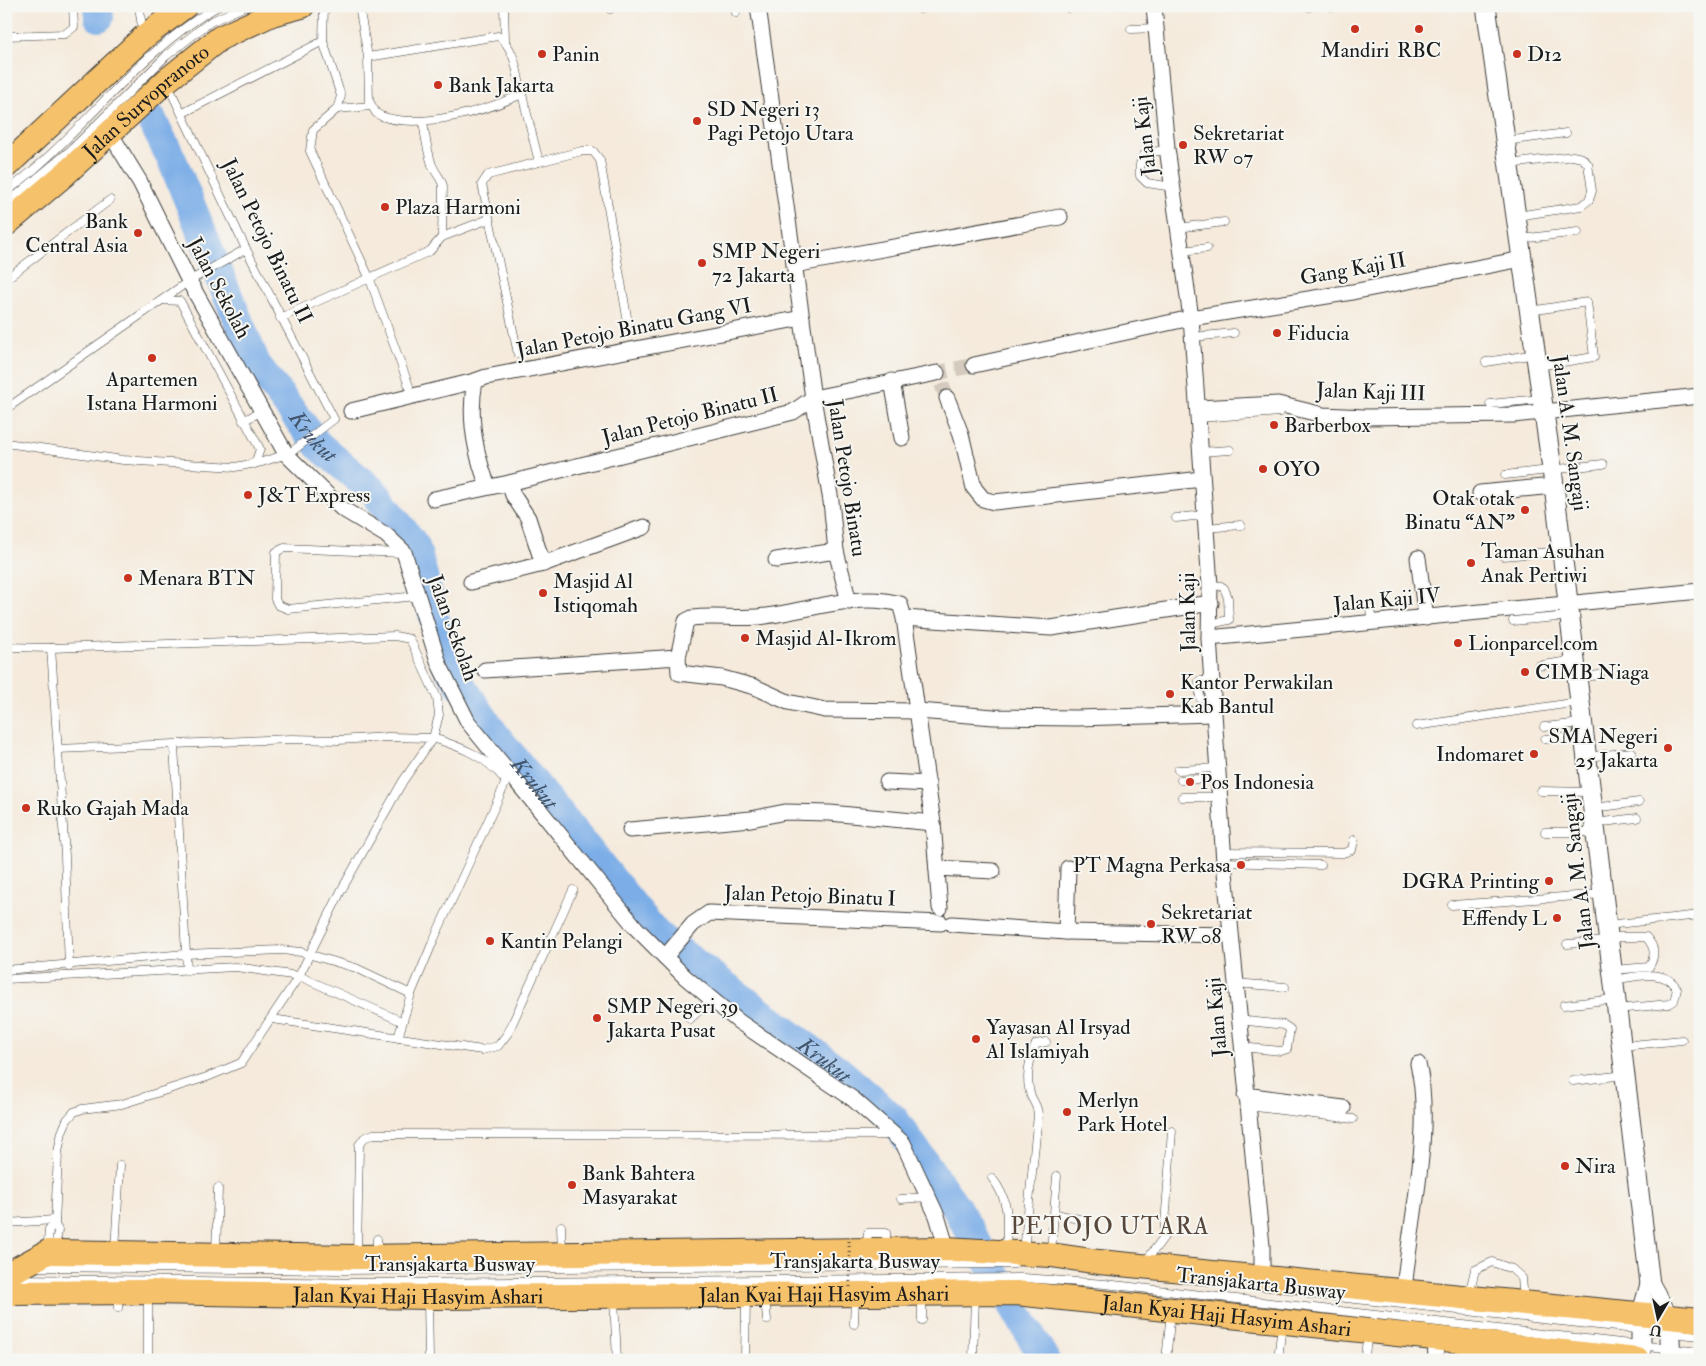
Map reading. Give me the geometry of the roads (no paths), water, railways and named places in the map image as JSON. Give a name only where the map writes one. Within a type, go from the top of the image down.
[{"type":"main road","points":[[6,166],[140,40],[185,6]]},
{"type":"main road","name":"Jalan Suryopranoto","points":[[6,224],[117,127],[159,87],[220,38],[272,14],[302,6]]},
{"type":"main road","name":"Jalan Kyai Haji Hasyim Ashari","points":[[50,1251],[216,1255],[370,1251],[562,1254],[867,1247],[1011,1257],[1051,1255],[1142,1266],[1524,1304],[1637,1347]]},
{"type":"main road","points":[[11,1274],[50,1251]]},
{"type":"main road","name":"Jalan Kyai Haji Hasyim Ashari","points":[[6,1293],[118,1300],[148,1292],[428,1297],[614,1296],[853,1292],[922,1294],[995,1287],[1368,1331],[1435,1349],[1511,1352],[1637,1347],[1670,1340],[1700,1320]]},
{"type":"street","name":"Jalan Petojo Binatu","points":[[758,6],[836,551],[849,602]]},
{"type":"street","name":"Jalan Kaji","points":[[1154,6],[1167,150],[1193,337],[1211,603],[1209,631],[1211,681],[1223,857],[1262,1246],[1262,1278]]},
{"type":"street","name":"Jalan A. M. Sangaji","points":[[1486,6],[1544,406],[1650,1284],[1670,1340]]},
{"type":"street","name":"Jalan Sekolah","points":[[117,127],[140,182],[190,280],[262,411],[291,452],[341,508],[386,535],[404,552],[439,664],[468,722],[636,928],[668,953],[712,999],[738,1021],[853,1099],[903,1143],[937,1216],[964,1254]]},
{"type":"street","points":[[794,265],[1060,217]]},
{"type":"street","name":"Gang Kaji II","points":[[1191,318],[1352,292],[1522,259]]},
{"type":"street","name":"Jalan Petojo Binatu Gang VI","points":[[351,411],[475,382],[486,377],[802,318]]},
{"type":"street","points":[[974,364],[1191,318]]},
{"type":"street","name":"Jalan Petojo Binatu II","points":[[434,499],[509,483],[793,412],[813,398],[892,381],[937,374]]},
{"type":"street","points":[[892,381],[902,438]]},
{"type":"street","points":[[475,382],[472,414],[476,447],[488,486]]},
{"type":"street","name":"Jalan Kaji III","points":[[1198,413],[1278,404],[1323,415],[1364,417],[1700,396]]},
{"type":"street","points":[[947,398],[961,434],[974,488],[983,498],[994,502],[1202,479]]},
{"type":"street","points":[[1480,493],[1553,477]]},
{"type":"street","points":[[509,483],[513,496],[528,518],[543,564]]},
{"type":"street","points":[[471,582],[543,564],[644,527]]},
{"type":"street","points":[[776,560],[836,551]]},
{"type":"street","points":[[1418,558],[1426,618]]},
{"type":"street","name":"Jalan Kaji IV","points":[[1209,631],[1371,616],[1426,618],[1570,610],[1700,591]]},
{"type":"street","points":[[940,908],[928,784],[918,711],[904,618],[900,604],[883,600],[861,599],[756,617],[692,618],[686,621],[678,657],[679,673],[722,678],[746,685],[788,702],[825,710],[918,711],[994,718],[1213,714]]},
{"type":"street","points":[[904,618],[1051,628],[1211,603]]},
{"type":"street","points":[[486,670],[678,657]]},
{"type":"street","points":[[887,782],[928,784]]},
{"type":"street","points":[[630,830],[751,819],[785,812],[830,813],[933,823]]},
{"type":"street","points":[[937,868],[993,871]]},
{"type":"street","points":[[1066,932],[1068,868]]},
{"type":"street","name":"Jalan Petojo Binatu I","points":[[668,953],[684,933],[700,918],[717,913],[1066,932],[1230,935]]},
{"type":"street","points":[[1404,1292],[1421,1143],[1423,1087],[1418,1064]]},
{"type":"street","points":[[1246,1100],[1348,1114]]},
{"type":"street","name":"Jalan A. M. Sangaji","points":[[1637,1347],[1650,1284]]},
{"type":"lane","points":[[6,36],[65,34],[74,27],[73,6]]},
{"type":"lane","points":[[139,6],[140,40]]},
{"type":"lane","points":[[6,192],[66,139],[140,64],[169,39],[218,6]]},
{"type":"lane","points":[[6,204],[73,148],[166,56],[210,22],[245,6]]},
{"type":"lane","points":[[324,6],[323,41],[341,96],[337,110]]},
{"type":"lane","points":[[359,6],[368,57],[371,106],[376,113],[387,118],[423,121],[493,106],[522,94]]},
{"type":"lane","points":[[504,6],[505,41]]},
{"type":"lane","points":[[1131,29],[1156,28]]},
{"type":"lane","points":[[368,57],[498,36],[505,41],[512,53],[539,162]]},
{"type":"lane","points":[[183,114],[323,41]]},
{"type":"lane","name":"Jalan Petojo Binatu II","points":[[159,87],[183,114],[243,250],[334,418],[291,452]]},
{"type":"lane","points":[[371,106],[337,110],[312,130],[310,150],[369,277],[409,386]]},
{"type":"lane","points":[[423,121],[427,150],[443,186],[442,237]]},
{"type":"lane","points":[[1506,142],[1566,133]]},
{"type":"lane","points":[[1167,150],[1144,155],[1140,164],[1140,176],[1147,183],[1173,187]]},
{"type":"lane","points":[[518,354],[482,184],[488,175],[582,151],[593,151],[600,160],[627,317]]},
{"type":"lane","points":[[1509,164],[1573,156],[1582,158],[1588,164],[1592,191],[1589,200],[1582,206],[1517,216]]},
{"type":"lane","points":[[6,279],[110,200]]},
{"type":"lane","points":[[280,318],[430,251],[442,237],[489,218]]},
{"type":"lane","points":[[1178,228],[1224,222]]},
{"type":"lane","points":[[1520,240],[1578,232]]},
{"type":"lane","points":[[1182,251],[1207,248]]},
{"type":"lane","points":[[6,409],[190,280],[243,250]]},
{"type":"lane","points":[[161,300],[180,301],[243,421],[260,449],[256,464]]},
{"type":"lane","points":[[1486,362],[1594,357],[1587,302],[1530,311]]},
{"type":"lane","points":[[1193,337],[1234,334]]},
{"type":"lane","points":[[1490,404],[1544,406]]},
{"type":"lane","points":[[243,421],[262,411]]},
{"type":"lane","points":[[1198,413],[1280,412]]},
{"type":"lane","points":[[6,443],[123,460],[234,467],[256,464],[291,452]]},
{"type":"lane","points":[[1200,452],[1230,450]]},
{"type":"lane","points":[[1505,475],[1553,477],[1603,464]]},
{"type":"lane","points":[[1176,518],[1241,525]]},
{"type":"lane","points":[[404,552],[385,554],[284,548],[276,552],[274,599],[278,605],[288,609],[417,596]]},
{"type":"lane","points":[[1502,556],[1562,551]]},
{"type":"lane","points":[[1209,631],[1229,620],[1224,588],[1221,586],[1210,586]]},
{"type":"lane","points":[[1513,621],[1570,610]]},
{"type":"lane","points":[[6,647],[51,648],[405,636],[414,645],[437,698],[439,715],[433,738],[403,781],[342,888],[298,976],[272,1019],[241,1063],[223,1072],[122,1104],[82,1109],[74,1112],[67,1120],[62,1132],[56,1182],[55,1223],[58,1230],[56,1243],[50,1251]]},
{"type":"lane","points":[[51,648],[67,893],[70,977]]},
{"type":"lane","points":[[1538,666],[1576,669],[1599,676]]},
{"type":"lane","points":[[1200,698],[1199,681],[1211,681]]},
{"type":"lane","points":[[1416,726],[1579,702]]},
{"type":"lane","points":[[1544,727],[1584,730]]},
{"type":"lane","points":[[1545,739],[1584,730]]},
{"type":"lane","points":[[58,749],[174,746],[388,736],[433,738],[463,748],[488,761],[505,780],[505,784],[411,994],[401,1021],[398,1038]]},
{"type":"lane","points":[[174,746],[187,970]]},
{"type":"lane","points":[[1587,757],[1632,752]]},
{"type":"lane","points":[[1178,770],[1217,773]]},
{"type":"lane","points":[[1181,780],[1217,773]]},
{"type":"lane","points":[[1542,791],[1594,814],[1637,818]]},
{"type":"lane","points":[[1182,797],[1219,797]]},
{"type":"lane","points":[[1545,832],[1594,814],[1639,802]]},
{"type":"lane","points":[[1223,857],[1343,853],[1352,850],[1354,840]]},
{"type":"lane","points":[[1223,857],[1321,865]]},
{"type":"lane","points":[[272,1019],[482,1050],[498,1046],[508,1033],[573,890]]},
{"type":"lane","points":[[1452,905],[1604,894]]},
{"type":"lane","points":[[1567,944],[1700,915]]},
{"type":"lane","points":[[1609,934],[1646,937],[1653,945],[1654,957],[1649,967],[1613,975]]},
{"type":"lane","points":[[6,970],[185,954],[281,950],[310,954],[356,968],[411,994]]},
{"type":"lane","points":[[6,979],[236,967],[284,972],[298,976],[401,1021]]},
{"type":"lane","points":[[1564,1005],[1669,1004],[1674,1001],[1677,989],[1668,980],[1648,974],[1613,975]]},
{"type":"lane","points":[[1235,983],[1285,987]]},
{"type":"lane","points":[[690,1019],[712,999]]},
{"type":"lane","points":[[1238,1020],[1284,1025],[1290,1029],[1291,1036],[1287,1049],[1281,1051],[1241,1047]]},
{"type":"lane","points":[[1622,1046],[1682,1040]]},
{"type":"lane","points":[[1011,1257],[1038,1115],[1038,1109],[1030,1093],[1030,1056],[1036,1044],[1046,1042]]},
{"type":"lane","points":[[1573,1081],[1625,1075]]},
{"type":"lane","points":[[1142,1266],[1164,1237],[1172,1131]]},
{"type":"lane","name":"Jalan Kyai Haji Hasyim Ashari","points":[[370,1251],[359,1145],[364,1138],[373,1134],[895,1135]]},
{"type":"lane","points":[[115,1253],[120,1165]]},
{"type":"lane","points":[[1051,1255],[1058,1176]]},
{"type":"lane","points":[[992,1178],[1003,1191],[1011,1257]]},
{"type":"lane","points":[[216,1255],[218,1188]]},
{"type":"lane","points":[[902,1199],[928,1197]]},
{"type":"lane","points":[[1056,1214],[1083,1220]]},
{"type":"lane","points":[[6,1222],[55,1223]]},
{"type":"lane","points":[[561,1226],[562,1254]]},
{"type":"lane","name":"Transjakarta Busway","points":[[11,1274],[343,1270],[964,1254]]},
{"type":"lane","points":[[1468,1298],[1475,1270],[1492,1262],[1512,1269],[1522,1278],[1524,1304]]},
{"type":"lane","name":"Transjakarta Busway","points":[[11,1274],[378,1283],[995,1287],[1105,1284],[1637,1347]]},
{"type":"lane","points":[[973,1359],[995,1287]]},
{"type":"lane","points":[[148,1292],[148,1360]]},
{"type":"lane","points":[[853,1292],[854,1324]]},
{"type":"lane","points":[[6,1293],[6,1298]]},
{"type":"lane","name":"Transjakarta Busway","points":[[1299,1293],[1637,1347]]},
{"type":"lane","points":[[755,1294],[767,1320]]},
{"type":"lane","points":[[745,1360],[755,1294]]},
{"type":"lane","points":[[922,1294],[922,1320]]},
{"type":"lane","points":[[614,1296],[617,1360]]},
{"type":"lane","points":[[428,1297],[429,1360]]},
{"type":"lane","points":[[1166,1360],[1171,1309]]},
{"type":"lane","points":[[1278,1360],[1282,1321]]},
{"type":"lane","points":[[1365,1355],[1368,1331]]},
{"type":"lane","points":[[1670,1340],[1700,1336]]},
{"type":"lane","points":[[1670,1340],[1700,1352]]},
{"type":"waterway","name":"Krukut","points":[[98,6],[99,17]]},
{"type":"waterway","name":"Krukut","points":[[151,118],[172,160],[256,364],[318,445],[375,493],[415,546],[447,665],[495,735],[656,934],[839,1071],[893,1118],[957,1209],[1045,1360]]},
{"type":"tunnel","points":[[947,398],[937,373],[974,365]]},
{"type":"place","name":"Mandiri","points":[[1355,29]]},
{"type":"place","name":"RBC","points":[[1419,29]]},
{"type":"place","name":"Panin","points":[[542,54]]},
{"type":"place","name":"D12","points":[[1517,54]]},
{"type":"place","name":"Bank Jakarta","points":[[438,85]]},
{"type":"place","name":"SD Negeri 13 Pagi Petojo Utara","points":[[697,121]]},
{"type":"place","name":"Sekretariat RW 07","points":[[1183,145]]},
{"type":"place","name":"Plaza Harmoni","points":[[385,207]]},
{"type":"place","name":"Bank Central Asia","points":[[138,233]]},
{"type":"place","name":"SMP Negeri 72 Jakarta","points":[[702,263]]},
{"type":"place","name":"Fiducia","points":[[1277,333]]},
{"type":"place","name":"Apartemen Istana Harmoni","points":[[152,358]]},
{"type":"place","name":"Barberbox","points":[[1274,425]]},
{"type":"place","name":"OYO","points":[[1263,469]]},
{"type":"place","name":"J&T Express","points":[[248,495]]},
{"type":"place","name":"Otak otak Binatu “AN”","points":[[1525,510]]},
{"type":"place","name":"Taman Asuhan Anak Pertiwi","points":[[1471,563]]},
{"type":"place","name":"Menara BTN","points":[[128,578]]},
{"type":"place","name":"Masjid Al Istiqomah","points":[[543,593]]},
{"type":"place","name":"Masjid Al-Ikrom","points":[[745,638]]},
{"type":"place","name":"Lionparcel.com","points":[[1458,643]]},
{"type":"place","name":"CIMB Niaga","points":[[1525,672]]},
{"type":"place","name":"Kantor Perwakilan Kab Bantul","points":[[1170,694]]},
{"type":"place","name":"SMA Negeri 25 Jakarta","points":[[1668,748]]},
{"type":"place","name":"Indomaret","points":[[1534,754]]},
{"type":"place","name":"Pos Indonesia","points":[[1190,782]]},
{"type":"place","name":"Ruko Gajah Mada","points":[[26,808]]},
{"type":"place","name":"PT Magna Perkasa","points":[[1241,865]]},
{"type":"place","name":"DGRA Printing","points":[[1549,881]]},
{"type":"place","name":"Effendy L","points":[[1557,918]]},
{"type":"place","name":"Sekretariat RW 08","points":[[1151,924]]},
{"type":"place","name":"Kantin Pelangi","points":[[490,941]]},
{"type":"place","name":"SMP Negeri 39 Jakarta Pusat","points":[[597,1018]]},
{"type":"place","name":"Yayasan Al Irsyad Al Islamiyah","points":[[976,1039]]},
{"type":"place","name":"Merlyn Park Hotel","points":[[1067,1112]]},
{"type":"place","name":"Nira","points":[[1565,1166]]},
{"type":"place","name":"Bank Bahtera Masyarakat","points":[[572,1185]]},
{"type":"district","name":"PETOJO UTARA","points":[[1110,1226]]}]
